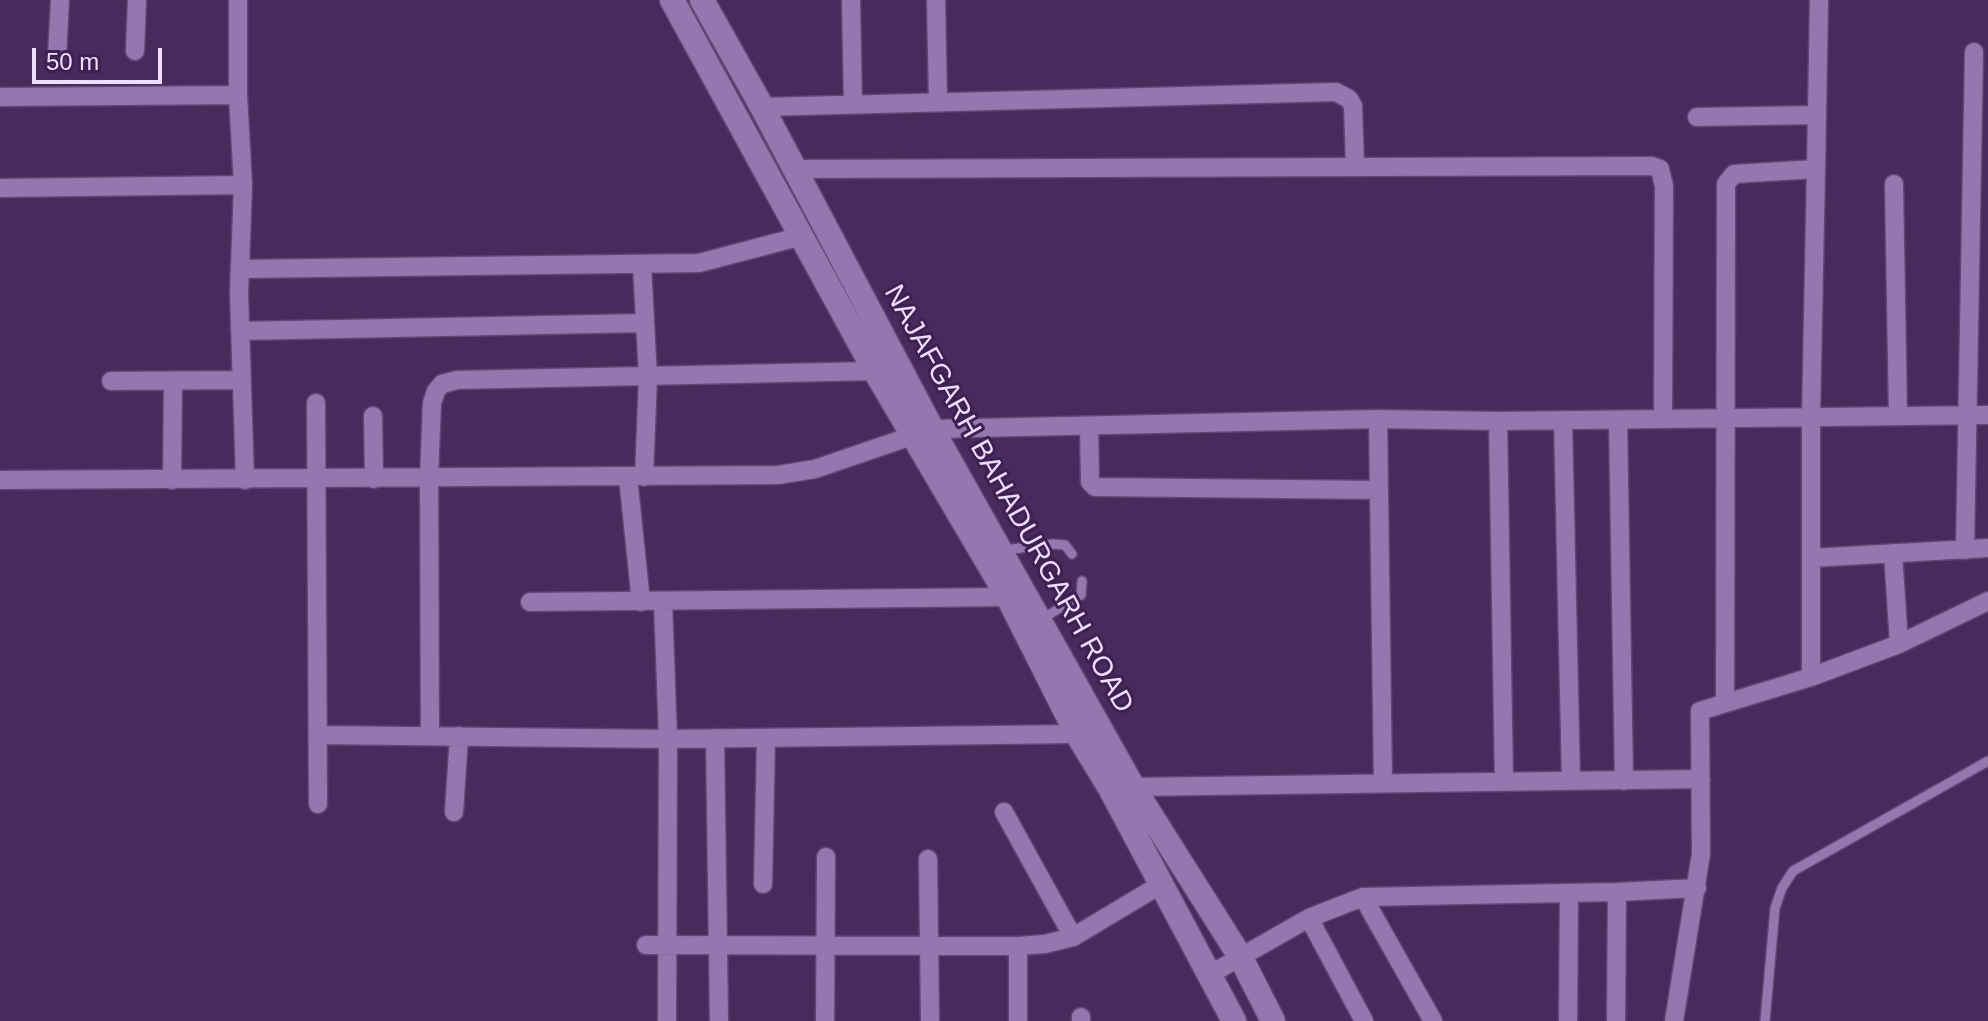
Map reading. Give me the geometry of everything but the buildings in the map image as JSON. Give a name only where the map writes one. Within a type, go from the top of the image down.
[{"type":"main road","points":[[677,10],[705,4]]},
{"type":"main road","name":"NAJAFGARH BAHADURGARH ROAD","points":[[705,4],[762,107],[1077,734],[1110,788],[1234,1021]]},
{"type":"main road","name":"NAJAFGARH BAHADURGARH ROAD","points":[[677,10],[875,371],[923,431],[1000,551],[1133,787],[1241,958],[1273,1021]]},
{"type":"street","points":[[57,57],[60,0]]},
{"type":"street","points":[[135,51],[137,0]]},
{"type":"street","points":[[238,0],[238,95],[243,185],[240,331],[245,480]]},
{"type":"street","points":[[851,0],[853,105]]},
{"type":"street","points":[[936,0],[938,102]]},
{"type":"street","points":[[1811,677],[1811,417],[1819,0]]},
{"type":"street","points":[[1965,550],[1978,415],[1974,52]]},
{"type":"street","points":[[762,107],[1336,92],[1349,99],[1353,106],[1355,166]]},
{"type":"street","points":[[0,97],[238,95]]},
{"type":"street","points":[[1697,117],[1817,115]]},
{"type":"street","points":[[793,169],[1652,166],[1660,169],[1664,186],[1663,419]]},
{"type":"street","points":[[1725,702],[1726,184],[1734,174],[1816,169]]},
{"type":"street","points":[[1894,184],[1898,416]]},
{"type":"street","points":[[0,188],[243,185]]},
{"type":"street","points":[[240,269],[699,263],[802,236]]},
{"type":"street","points":[[641,602],[636,477],[648,377],[642,265]]},
{"type":"street","points":[[240,331],[645,323]]},
{"type":"street","points":[[430,736],[429,479],[432,403],[442,384],[457,380],[875,371]]},
{"type":"street","points":[[111,381],[242,380]]},
{"type":"street","points":[[172,480],[173,381]]},
{"type":"street","points":[[316,403],[318,804]]},
{"type":"street","points":[[0,480],[778,475],[815,469],[923,431],[1378,419],[1498,421],[1978,415]]},
{"type":"street","points":[[373,416],[374,479]]},
{"type":"street","points":[[1378,419],[1383,783]]},
{"type":"street","points":[[1563,420],[1571,781]]},
{"type":"street","points":[[1618,420],[1624,781]]},
{"type":"street","points":[[1498,421],[1504,782]]},
{"type":"street","points":[[1089,426],[1090,482],[1095,487],[1378,490]]},
{"type":"street","points":[[1811,558],[1988,548]]},
{"type":"street","points":[[1893,553],[1899,644]]},
{"type":"street","points":[[530,602],[1008,597]]},
{"type":"street","points":[[1674,1021],[1697,888],[1702,834],[1700,711],[1811,677],[1899,644],[1988,601]]},
{"type":"street","points":[[663,602],[668,739],[667,1021]]},
{"type":"street","points":[[318,735],[668,739],[1077,734]]},
{"type":"street","points":[[454,812],[459,736]]},
{"type":"street","points":[[715,738],[719,1021]]},
{"type":"street","points":[[763,884],[766,738]]},
{"type":"street","points":[[1133,787],[1701,779]]},
{"type":"street","points":[[1004,812],[1073,937]]},
{"type":"street","points":[[825,1021],[826,857]]},
{"type":"street","points":[[928,859],[930,1021]]},
{"type":"street","points":[[646,945],[1045,944],[1073,937],[1160,885]]},
{"type":"street","points":[[1209,975],[1309,918],[1363,897],[1697,888]]},
{"type":"street","points":[[1616,1021],[1617,892]]},
{"type":"street","points":[[1568,1021],[1569,893]]},
{"type":"street","points":[[1363,897],[1433,1021]]},
{"type":"street","points":[[1309,918],[1364,1021]]},
{"type":"street","points":[[1018,946],[1018,1021]]},
{"type":"lane","points":[[1000,551],[1053,544],[1065,545],[1072,554]]},
{"type":"lane","points":[[1040,621],[1081,595],[1082,581]]},
{"type":"lane","points":[[1765,1021],[1775,908],[1782,888],[1793,871],[1988,761]]}]
